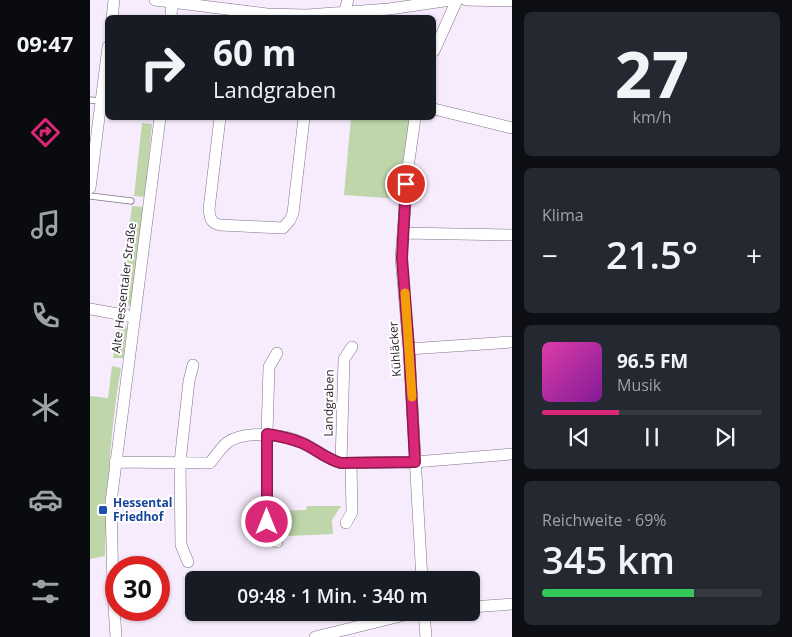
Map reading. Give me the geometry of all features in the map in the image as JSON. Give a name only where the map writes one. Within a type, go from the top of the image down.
[{"type":"street","points":[[112,15],[114,0]]},
{"type":"street","points":[[155,0],[172,1],[235,14],[344,13],[424,5],[451,0]]},
{"type":"street","points":[[344,13],[348,0]]},
{"type":"street","points":[[436,47],[457,0]]},
{"type":"street","points":[[466,0],[512,1]]},
{"type":"street","points":[[171,15],[172,1]]},
{"type":"street","points":[[90,188],[105,67]]},
{"type":"street","points":[[436,109],[512,128]]},
{"type":"street","name":"Alte Hessentaler Straße","points":[[116,637],[112,590],[111,502],[160,120]]},
{"type":"street","points":[[220,120],[209,209],[210,219],[220,225],[283,228],[293,213],[304,120]]},
{"type":"street","name":"Kühläcker","points":[[414,120],[402,233],[402,258],[421,571]]},
{"type":"street","points":[[402,233],[512,235]]},
{"type":"street","points":[[90,309],[134,317]]},
{"type":"street","points":[[409,349],[512,342]]},
{"type":"street","name":"Landgraben","points":[[346,524],[352,512],[346,463],[344,360],[352,347]]},
{"type":"street","points":[[277,353],[269,367],[267,434],[267,522],[277,542]]},
{"type":"street","points":[[188,562],[181,544],[180,462],[189,381],[193,365]]},
{"type":"street","name":"Landgraben","points":[[115,462],[210,463],[228,442],[245,436],[267,434],[287,437],[304,444],[330,460],[346,463],[415,462],[512,454]]},
{"type":"street","points":[[480,606],[512,604]]},
{"type":"street","points":[[315,637],[380,621]]},
{"type":"street","points":[[425,621],[426,637]]},
{"type":"lane","points":[[90,196],[131,201]]},
{"type":"green space","points":[[351,120],[412,120],[403,160],[400,199],[344,195]]},
{"type":"green space","points":[[142,123],[152,124],[145,197],[134,196]]},
{"type":"green space","points":[[132,206],[144,207],[131,303],[126,309],[119,310]]},
{"type":"green space","points":[[119,322],[127,328],[123,358],[113,358]]},
{"type":"green space","points":[[112,366],[121,368],[110,461],[105,556],[90,559],[90,396],[108,398]]},
{"type":"green space","points":[[307,506],[341,506],[332,520],[333,534],[289,536],[280,528],[271,524],[271,511],[306,510]]},
{"type":"slow traffic","points":[[405,293],[412,397]]},
{"type":"place","name":"Hessental Friedhof","points":[[103,510]]},
{"type":"route","points":[[267,522],[267,434],[287,437],[304,444],[330,460],[341,463],[415,462],[402,258],[406,184]]}]
